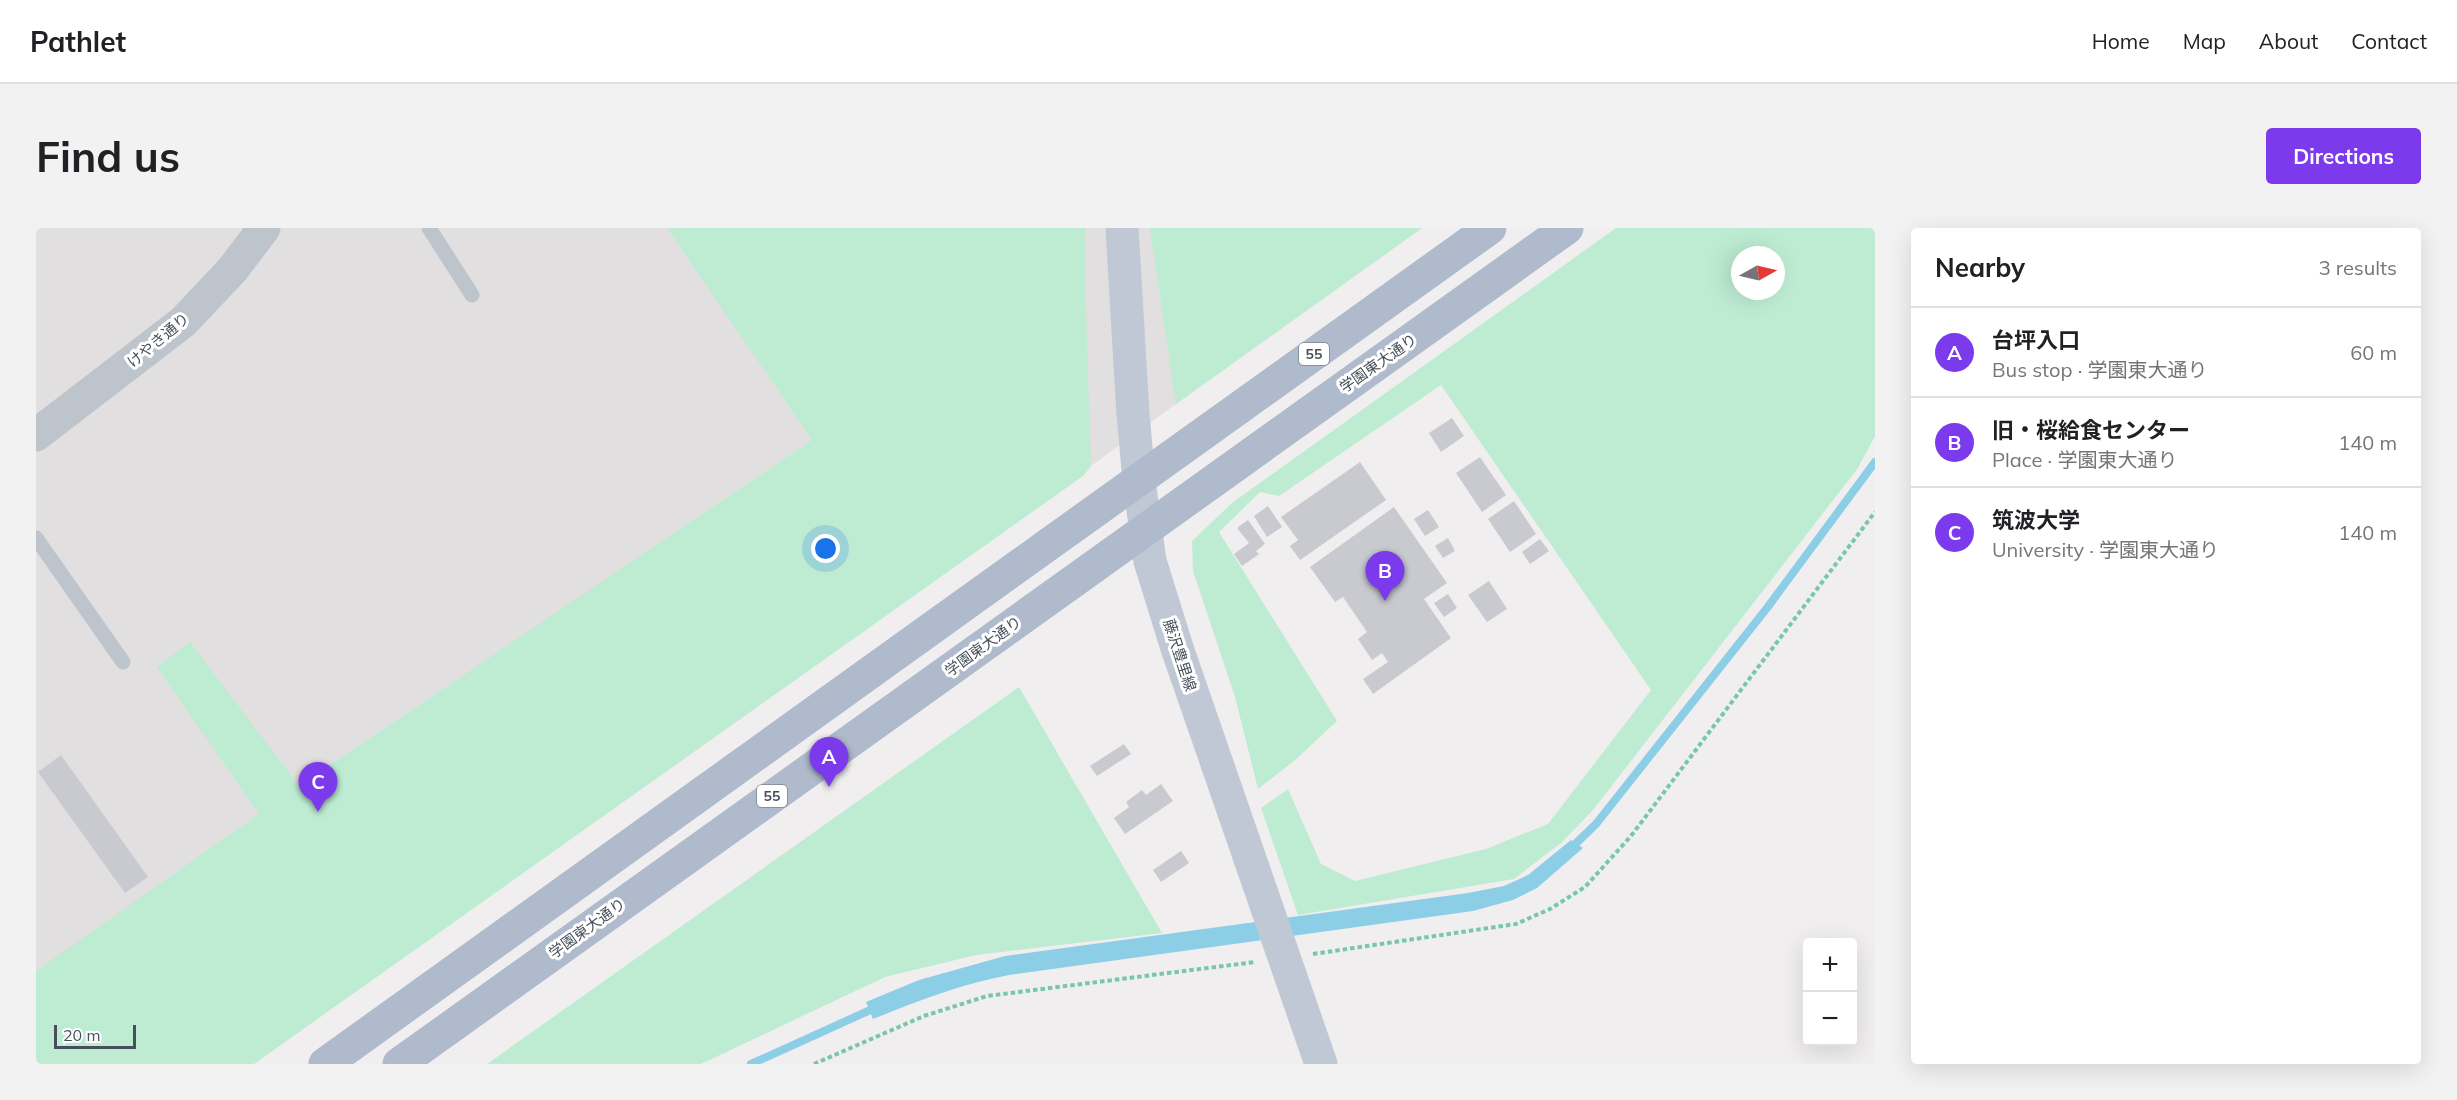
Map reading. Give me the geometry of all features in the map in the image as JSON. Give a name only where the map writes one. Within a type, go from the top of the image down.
[{"type":"main road","name":"藤沢豊里線","points":[[1122,228],[1139,481],[1150,561],[1177,648],[1321,1064]]},
{"type":"main road","name":"55","points":[[325,1064],[916,637],[1139,481],[1490,228]]},
{"type":"main road","name":"学園東大通り","points":[[399,1064],[1567,228]]},
{"type":"street","name":"けやき通り","points":[[36,435],[183,322],[233,269],[264,228]]},
{"type":"lane","points":[[429,228],[472,294]]},
{"type":"lane","points":[[36,538],[123,662]]},
{"type":"path","points":[[814,1064],[924,1016],[987,996],[1277,937],[1516,924],[1550,909],[1585,887],[1631,836],[1875,512]]},
{"type":"shaded area","points":[[36,228],[1422,228],[1091,466],[1083,476],[950,561],[36,1064]]},
{"type":"green space","points":[[667,228],[1086,228],[1085,283],[1091,466],[1083,476],[254,1064],[36,1064],[36,971],[259,814],[157,667],[190,642],[299,786],[812,440]]},
{"type":"green space","points":[[1150,228],[1422,228],[1176,404]]},
{"type":"green space","points":[[1616,228],[1875,228],[1875,436],[1858,468],[1593,810],[1561,843],[1514,879],[1298,915],[1261,808],[1288,789],[1321,864],[1355,881],[1486,849],[1548,824],[1651,690],[1441,385],[1279,496],[1260,492],[1219,532],[1337,721],[1294,761],[1258,789],[1235,697],[1193,571],[1192,541],[1232,503]]},
{"type":"green space","points":[[1019,687],[1162,933],[976,955],[885,977],[701,1064],[487,1064]]},
{"type":"water","points":[[1571,840],[1583,848],[1537,888],[1513,900],[1473,911],[1009,975],[957,988],[873,1019],[866,1002],[919,980],[1005,956],[1468,893],[1504,886],[1528,875]]},
{"type":"building","points":[[1452,418],[1464,436],[1441,452],[1429,433]]},
{"type":"building","points":[[1480,457],[1506,495],[1482,512],[1456,473]]},
{"type":"building","points":[[1360,462],[1386,500],[1300,560],[1290,546],[1298,540],[1281,517]]},
{"type":"building","points":[[1514,501],[1536,534],[1510,552],[1488,519]]},
{"type":"building","points":[[1268,506],[1282,527],[1267,537],[1254,516]]},
{"type":"building","points":[[1394,507],[1447,583],[1424,599],[1451,638],[1373,694],[1363,679],[1388,662],[1382,653],[1372,660],[1358,639],[1367,632],[1343,597],[1335,602],[1310,567]]},
{"type":"building","points":[[1428,510],[1439,527],[1425,536],[1414,519]]},
{"type":"building","points":[[1248,520],[1265,544],[1256,551],[1259,554],[1242,566],[1234,554],[1249,543],[1237,528]]},
{"type":"building","points":[[1448,538],[1455,551],[1443,558],[1435,546]]},
{"type":"building","points":[[1540,539],[1549,551],[1530,564],[1522,552]]},
{"type":"building","points":[[1489,581],[1507,609],[1487,622],[1468,595]]},
{"type":"building","points":[[1448,594],[1457,608],[1444,617],[1434,603]]},
{"type":"building","points":[[1124,744],[1131,754],[1097,776],[1090,766]]},
{"type":"building","points":[[61,755],[148,877],[125,893],[38,772]]},
{"type":"building","points":[[1161,784],[1173,801],[1125,834],[1114,818],[1129,807],[1126,802],[1142,790],[1146,795]]},
{"type":"building","points":[[1181,851],[1189,863],[1161,882],[1153,870]]},
{"type":"waterway","points":[[1569,850],[1596,824],[1767,608],[1875,462]]},
{"type":"waterway","points":[[751,1064],[877,1007]]},
{"type":"place","name":"旧・桜給食センター","points":[[1385,601]]},
{"type":"place","name":"台坪入口","points":[[829,787]]},
{"type":"place","name":"筑波大学","points":[[318,812]]}]
